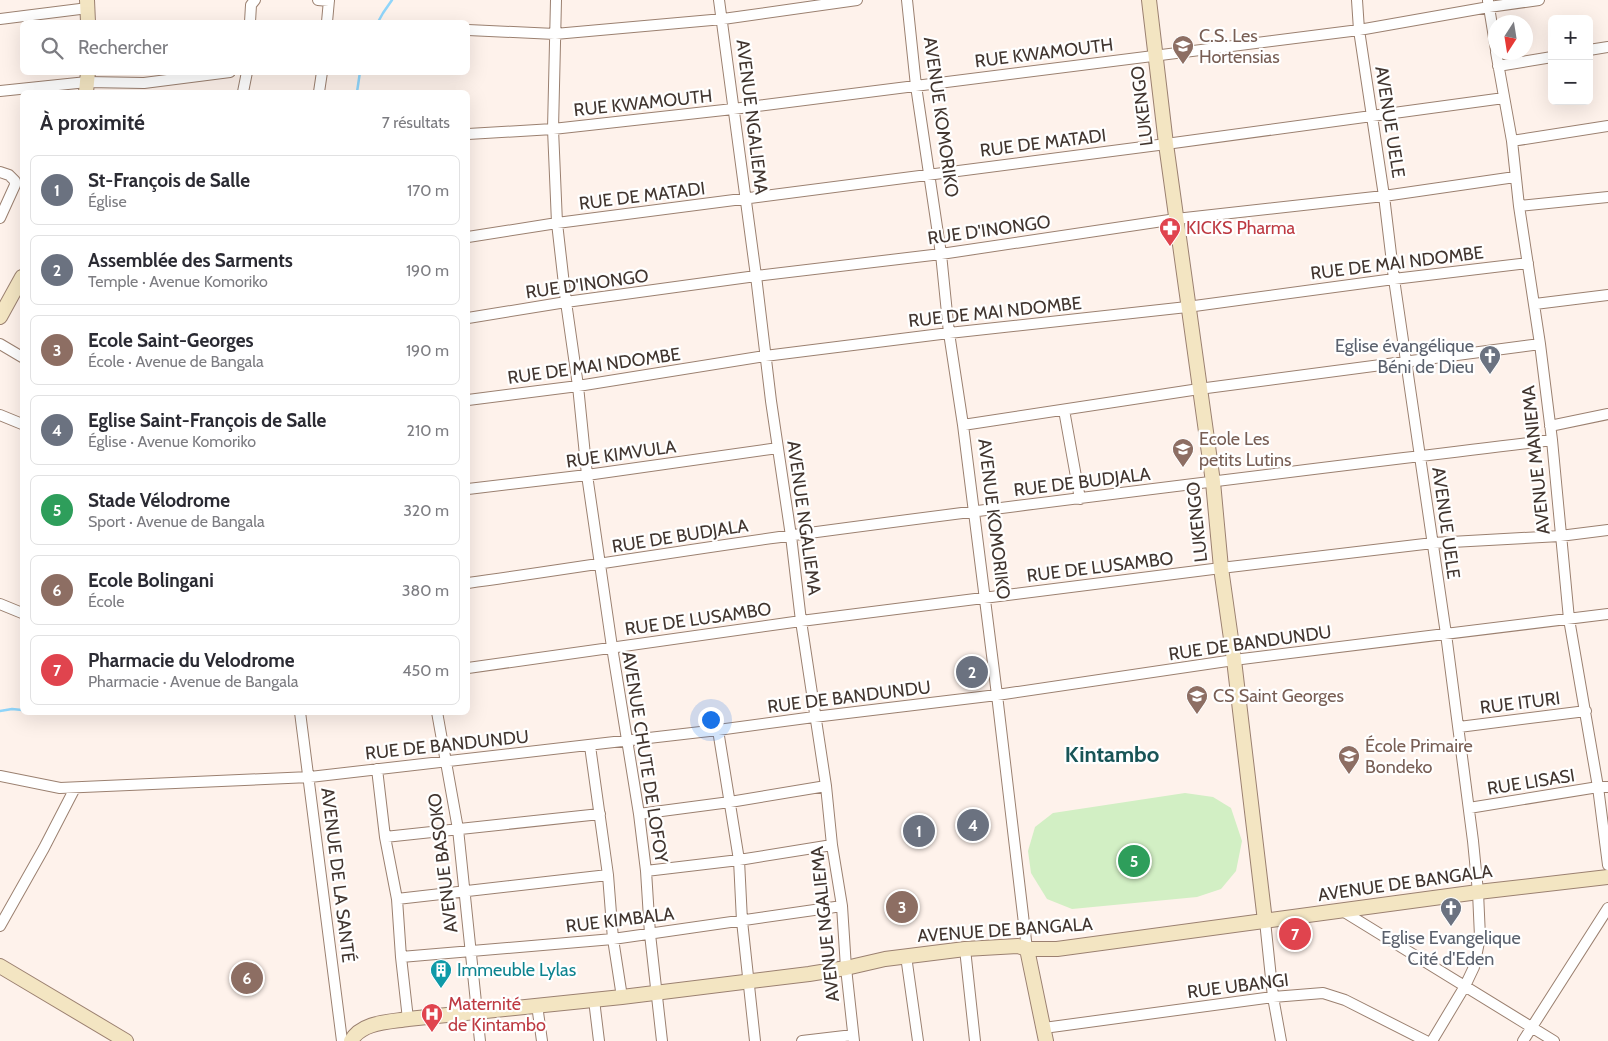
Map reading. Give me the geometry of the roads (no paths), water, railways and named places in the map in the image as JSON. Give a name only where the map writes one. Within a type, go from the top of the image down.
[{"type":"main road","name":"LUKENGO","points":[[1149,0],[1187,307],[1212,482],[1265,921]]},
{"type":"main road","points":[[87,4],[88,20]]},
{"type":"main road","points":[[0,317],[20,287]]},
{"type":"main road","name":"AVENUE DE BANGALA","points":[[351,1041],[362,1030],[374,1025],[408,1019],[749,982],[965,948],[1018,946],[1027,949],[1057,949],[1478,892],[1608,877]]},
{"type":"main road","name":"AVENUE KOMORIKO","points":[[1027,949],[1045,1035]]},
{"type":"main road","points":[[0,966],[122,1040]]},
{"type":"street","points":[[250,20],[251,5],[255,0]]},
{"type":"street","points":[[318,0],[329,0],[327,20]]},
{"type":"street","name":"AVENUE CHUTE DE LOFOY","points":[[556,0],[552,129],[557,223],[578,386],[587,475],[639,814],[662,1041]]},
{"type":"street","name":"AVENUE NGALIEMA","points":[[719,0],[801,621],[842,906],[846,968],[854,1038]]},
{"type":"street","points":[[470,30],[555,34],[723,19],[857,0]]},
{"type":"street","name":"AVENUE KOMORIKO","points":[[907,0],[916,86],[942,254],[950,333],[997,695],[1027,949]]},
{"type":"street","name":"AVENUE UELE","points":[[1356,0],[1394,279],[1459,727],[1478,892],[1479,948],[1474,968],[1432,1041]]},
{"type":"street","name":"RUE KWAMOUTH","points":[[470,134],[552,129],[733,109],[1359,30],[1489,3],[1538,0]]},
{"type":"street","points":[[0,19],[87,4]]},
{"type":"street","points":[[1593,49],[1608,47]]},
{"type":"street","points":[[1498,66],[1548,57]]},
{"type":"street","name":"AVENUE MANIEMA","points":[[1497,60],[1512,141],[1519,206],[1535,304],[1552,440],[1569,619],[1586,711],[1603,787],[1608,865]]},
{"type":"street","points":[[0,91],[87,82],[133,83],[204,75]]},
{"type":"street","points":[[242,90],[245,75]]},
{"type":"street","points":[[319,90],[322,75]]},
{"type":"street","name":"RUE DE MATADI","points":[[470,237],[557,223],[746,200],[1504,98]]},
{"type":"street","points":[[1512,141],[1608,126]]},
{"type":"street","points":[[0,172],[9,175],[15,181],[15,186],[0,218]]},
{"type":"street","name":"RUE D'INONGO","points":[[470,318],[566,302],[756,276],[942,254],[1176,219],[1384,196],[1515,177]]},
{"type":"street","points":[[1519,206],[1608,196]]},
{"type":"street","name":"RUE DE MAI NDOMBE","points":[[470,400],[578,386],[766,356],[950,333],[1187,307],[1528,263]]},
{"type":"street","points":[[1535,304],[1608,295]]},
{"type":"street","points":[[0,344],[20,356]]},
{"type":"street","points":[[963,425],[1199,389],[1540,344]]},
{"type":"street","points":[[1064,410],[1080,499]]},
{"type":"street","points":[[1550,426],[1608,414]]},
{"type":"street","points":[[0,415],[20,423]]},
{"type":"street","name":"RUE DE BUDJALA","points":[[470,583],[791,536],[1552,440]]},
{"type":"street","name":"RUE KIMVULA","points":[[470,489],[587,475],[778,448]]},
{"type":"street","name":"RUE DE LUSAMBO","points":[[470,668],[801,621],[1221,568],[1433,543],[1560,536],[1608,530]]},
{"type":"street","points":[[0,604],[20,612]]},
{"type":"street","name":"RUE DE BANDUNDU","points":[[0,776],[51,787],[75,788],[310,777],[627,742],[814,716],[997,695],[1234,660],[1608,614]]},
{"type":"street","name":"RUE ITURI","points":[[1459,727],[1586,711]]},
{"type":"street","name":"AVENUE DE LA SANTÉ","points":[[300,715],[310,777],[342,1041]]},
{"type":"street","name":"AVENUE BASOKO","points":[[438,715],[458,829],[469,951],[480,1041]]},
{"type":"street","points":[[718,730],[739,860],[742,921],[755,1041]]},
{"type":"street","points":[[590,746],[608,875],[613,938],[622,997]]},
{"type":"street","points":[[377,769],[385,837],[397,899],[408,1019]]},
{"type":"street","points":[[639,814],[730,802],[826,786]]},
{"type":"street","name":"RUE LISASI","points":[[1469,808],[1603,787]]},
{"type":"street","points":[[0,926],[75,788]]},
{"type":"street","points":[[385,837],[600,814]]},
{"type":"street","points":[[646,871],[739,860],[832,845]]},
{"type":"street","points":[[397,899],[608,875]]},
{"type":"street","name":"RUE KIMBALA","points":[[401,957],[650,934],[842,906]]},
{"type":"street","points":[[1523,1041],[1608,908]]},
{"type":"street","points":[[1341,910],[1554,1041]]},
{"type":"street","points":[[1265,921],[1273,997],[1281,1041]]},
{"type":"street","points":[[965,948],[975,1041]]},
{"type":"street","points":[[906,956],[918,1041]]},
{"type":"street","name":"RUE UBANGI","points":[[1045,1035],[1273,997],[1314,993],[1332,995],[1426,1041]]},
{"type":"street","points":[[594,1000],[599,1041]]},
{"type":"street","points":[[537,1005],[542,1041]]},
{"type":"street","points":[[802,1041],[854,1038]]},
{"type":"waterway","points":[[379,20],[392,0]]},
{"type":"waterway","points":[[357,90],[360,75]]},
{"type":"waterway","points":[[0,711],[20,710]]},
{"type":"place","name":"C.S. Les Hortensias","points":[[1183,65]]},
{"type":"place","name":"KICKS Pharma","points":[[1170,247]]},
{"type":"place","name":"Eglise évangélique Béni de Dieu","points":[[1490,375]]},
{"type":"place","name":"Ecole Les petits Lutins","points":[[1183,468]]},
{"type":"place","name":"Assemblée des Sarments","points":[[972,672]]},
{"type":"place","name":"CS Saint Georges","points":[[1197,715]]},
{"type":"place","name":"École Primaire Bondeko","points":[[1349,775]]},
{"type":"place","name":"Eglise Saint-François de Salle","points":[[973,825]]},
{"type":"place","name":"St-François de Salle","points":[[919,831]]},
{"type":"place","name":"Stade Vélodrome","points":[[1134,861]]},
{"type":"place","name":"Ecole Saint-Georges","points":[[902,907]]},
{"type":"place","name":"Eglise Evangelique Cité d'Eden","points":[[1451,927]]},
{"type":"place","name":"Pharmacie du Velodrome","points":[[1295,934]]},
{"type":"place","name":"Ecole Bolingani","points":[[247,978]]},
{"type":"place","name":"Immeuble Lylas","points":[[441,989]]},
{"type":"place","name":"Maternité de Kintambo","points":[[432,1033]]},
{"type":"district","name":"Kintambo","points":[[1112,754]]}]
